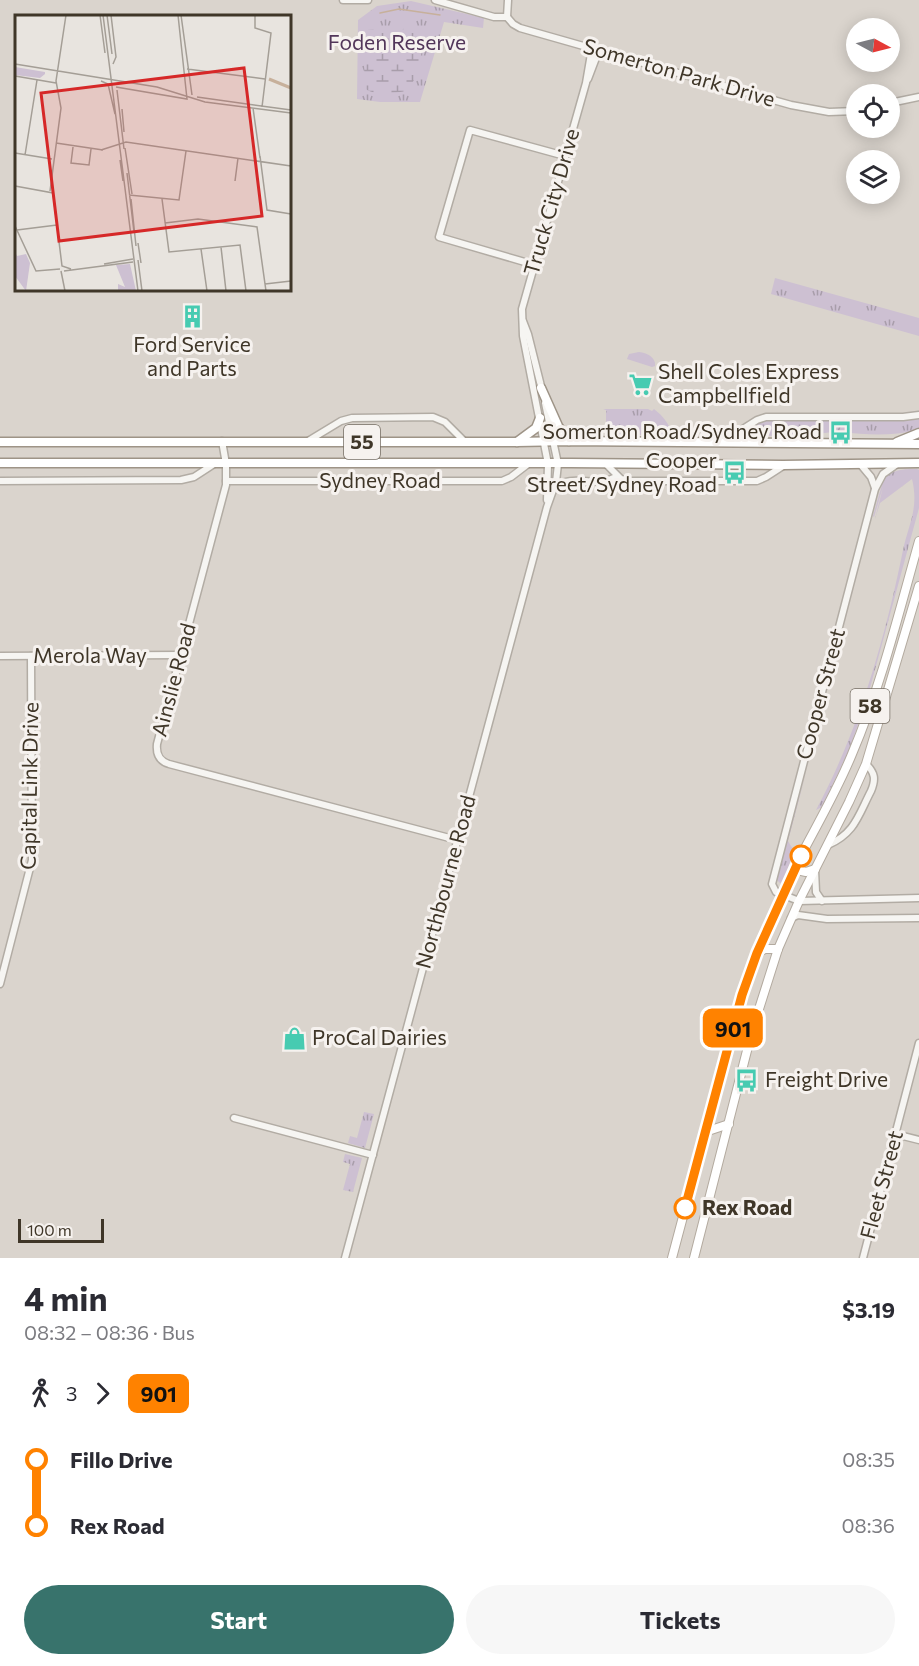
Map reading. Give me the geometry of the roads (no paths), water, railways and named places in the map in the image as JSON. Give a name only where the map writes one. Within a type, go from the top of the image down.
[{"type":"highway","points":[[541,388],[558,426],[569,441]]},
{"type":"highway","points":[[517,442],[536,428],[540,418]]},
{"type":"highway","points":[[894,444],[919,433]]},
{"type":"highway","name":"Sydney Road","points":[[0,441],[724,441],[919,444]]},
{"type":"highway","name":"Sydney Road","points":[[0,463],[917,465]]},
{"type":"main road","name":"Cooper Street","points":[[672,1258],[742,995],[782,895],[845,770],[859,737],[919,541]]},
{"type":"main road","points":[[906,586],[919,588]]},
{"type":"main road","name":"58","points":[[694,1258],[752,1031],[777,949],[866,764],[919,588]]},
{"type":"main road","points":[[859,737],[875,736]]},
{"type":"main road","points":[[845,770],[857,763],[866,764]]},
{"type":"main road","points":[[795,867],[801,872],[815,869]]},
{"type":"main road","points":[[757,953],[765,949],[777,949]]},
{"type":"main road","points":[[705,1132],[729,1124]]},
{"type":"street","points":[[343,0],[368,0]]},
{"type":"street","points":[[435,0],[494,17],[507,17],[508,0]]},
{"type":"street","name":"Somerton Park Drive","points":[[507,17],[520,28],[791,105],[829,112],[846,111]]},
{"type":"street","name":"Truck City Drive","points":[[548,442],[540,418],[523,336],[522,309],[596,49]]},
{"type":"street","points":[[900,102],[919,97]]},
{"type":"street","points":[[535,265],[439,237],[470,130],[565,156]]},
{"type":"street","name":"Truck City Drive","points":[[523,321],[541,388],[553,464]]},
{"type":"street","points":[[724,441],[757,420],[766,417],[919,415]]},
{"type":"street","name":"Sydney Road","points":[[307,441],[345,419],[434,417],[445,422],[465,442]]},
{"type":"street","name":"Ainslie Road","points":[[222,441],[226,481],[157,744],[158,756],[162,761],[457,840]]},
{"type":"street","name":"Sydney Road","points":[[0,481],[181,480],[194,477],[214,464]]},
{"type":"street","name":"Sydney Road","points":[[226,481],[502,481],[528,464]]},
{"type":"street","name":"Northbourne Road","points":[[345,1258],[554,487],[553,464]]},
{"type":"street","name":"Northbourne Road","points":[[547,507],[553,464]]},
{"type":"street","points":[[606,464],[624,481],[757,481],[783,465]]},
{"type":"street","name":"Cooper Street","points":[[782,895],[773,889],[772,877],[875,489],[883,474],[898,464]]},
{"type":"street","points":[[861,465],[871,477],[875,489]]},
{"type":"street","points":[[554,487],[564,481],[610,480],[617,476]]},
{"type":"street","name":"Merola Way","points":[[0,656],[181,656]]},
{"type":"street","name":"Capital Link Drive","points":[[0,984],[32,860],[31,656]]},
{"type":"street","points":[[828,845],[844,837],[850,830],[871,791],[875,779],[866,764]]},
{"type":"street","points":[[815,869],[816,892],[822,901]]},
{"type":"street","points":[[782,895],[799,900],[822,901],[919,898]]},
{"type":"street","points":[[791,918],[798,915],[826,919],[919,918]]},
{"type":"street","name":"Fleet Street","points":[[862,1258],[919,1043]]},
{"type":"street","points":[[234,1118],[373,1155]]},
{"type":"street","points":[[895,1134],[919,1140]]},
{"type":"waterway","points":[[380,13],[399,9],[440,15]]},
{"type":"place","name":"Ford Service and Parts","points":[[192,317]]},
{"type":"place","name":"Shell Coles Express Campbellfield","points":[[640,384]]},
{"type":"place","name":"Somerton Road/Sydney Road","points":[[840,432]]},
{"type":"place","name":"Cooper Street/Sydney Road","points":[[735,473]]},
{"type":"place","name":"ProCal Dairies","points":[[294,1038]]},
{"type":"place","name":"Freight Drive","points":[[747,1080]]},
{"type":"place","name":"Rex Road","points":[[685,1208]]},
{"type":"park label","name":"Foden Reserve","points":[[397,43]]}]
